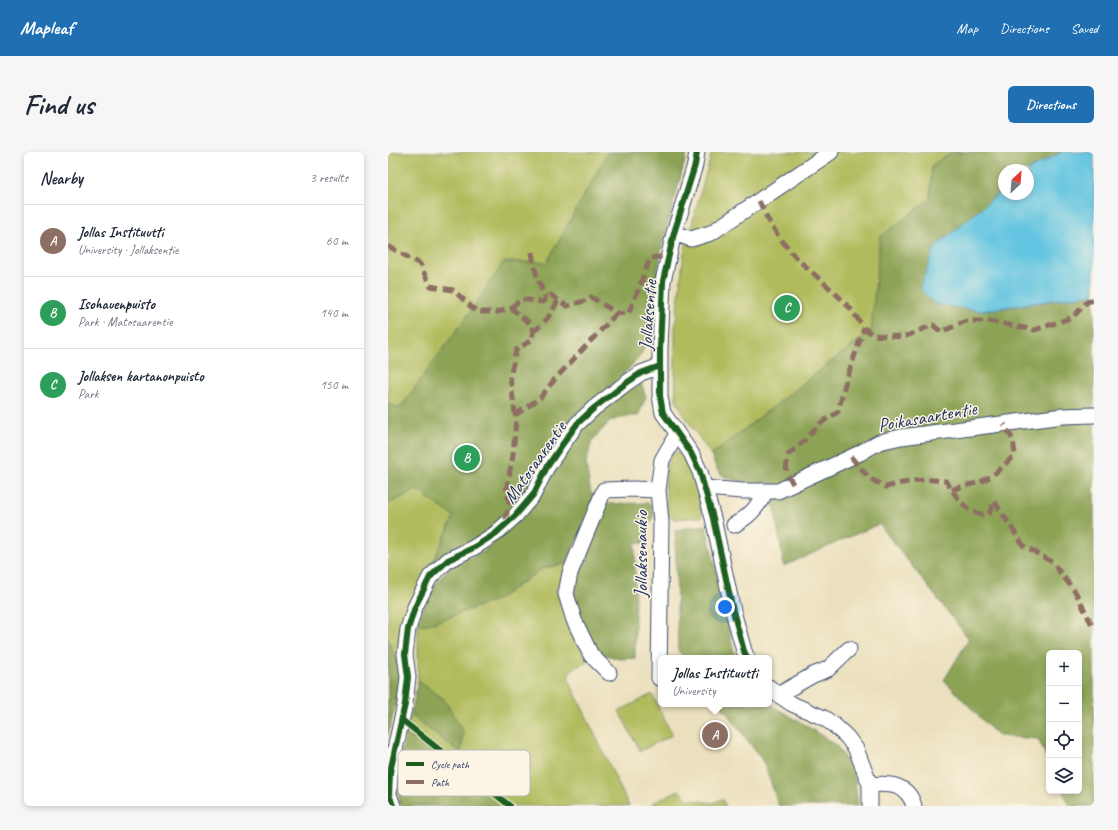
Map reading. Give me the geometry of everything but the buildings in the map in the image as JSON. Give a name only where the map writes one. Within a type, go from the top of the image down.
[{"type":"street","name":"Jollaksentie","points":[[697,152],[695,165],[674,233],[663,281],[660,396],[663,413],[691,453],[700,472],[718,540],[733,611],[746,655]]},
{"type":"street","points":[[674,233],[692,239],[711,234],[831,152]]},
{"type":"street","name":"Matosaarentie","points":[[393,806],[389,794],[390,772],[406,704],[408,677],[405,654],[408,629],[422,590],[430,577],[448,560],[474,548],[495,534],[515,516],[533,495],[547,467],[577,424],[594,408],[641,373],[660,366]]},
{"type":"street","name":"Poikasaartentie","points":[[705,488],[778,491],[860,453],[879,442],[900,437],[1063,416],[1094,415]]},
{"type":"street","name":"Jollaksenaukio","points":[[659,655],[661,522],[658,490],[662,460],[677,434]]},
{"type":"street","points":[[610,673],[591,655],[574,620],[566,594],[570,573],[604,490],[658,490]]},
{"type":"street","points":[[734,525],[745,519],[753,512],[766,491]]},
{"type":"street","points":[[774,691],[828,669],[849,649]]},
{"type":"street","points":[[774,691],[792,704],[829,722],[847,737],[856,749],[870,785],[870,806]]},
{"type":"street","points":[[870,785],[892,784],[897,786],[906,791],[914,806]]},
{"type":"green space","points":[[388,152],[687,152],[661,249],[648,337],[641,355],[619,379],[562,431],[531,485],[429,571],[388,736]]},
{"type":"green space","points":[[608,152],[687,152],[661,249],[648,337],[641,355],[619,379],[562,431],[531,485],[512,513],[470,544],[429,571],[454,516],[416,490],[388,504],[388,404],[400,408],[504,262],[547,262]]},
{"type":"green space","points":[[712,152],[1062,152],[1034,167],[1034,164],[998,164],[998,177],[935,247],[871,331],[711,455],[686,418],[676,400],[675,328],[684,252]]},
{"type":"green space","points":[[952,152],[1062,152],[1034,167],[1034,164],[998,164],[998,195],[990,202],[981,311],[1094,294],[1094,806],[1070,806],[1064,794],[1082,794],[1082,650],[1046,650],[1046,756],[1038,739],[998,736],[944,680],[969,639],[879,524],[784,566],[770,483],[744,482],[725,477],[718,470],[711,455],[871,331],[880,237],[930,199],[932,165]]},
{"type":"green space","points":[[640,380],[646,397],[638,416],[627,416],[610,421],[592,441],[586,463],[591,494],[596,494],[567,563],[543,568],[498,599],[433,623],[418,625],[425,601],[439,579],[452,565],[483,552],[529,508],[575,435],[603,404]]},
{"type":"green space","points":[[674,451],[682,456],[697,486],[702,504],[701,517],[675,519],[668,516],[665,484],[667,464]]},
{"type":"green space","points":[[648,503],[654,513],[646,530],[644,543],[635,543],[635,658],[620,659],[603,654],[590,639],[580,619],[574,596],[575,578],[591,535],[607,504]]},
{"type":"green space","points":[[706,525],[734,655],[682,655],[678,650],[675,530]]},
{"type":"green space","points":[[567,563],[567,567],[556,590],[587,661],[571,670],[568,678],[629,806],[401,806],[399,803],[400,796],[530,796],[530,750],[461,750],[463,732],[444,699],[418,681],[418,625],[433,623],[498,599],[543,568]]},
{"type":"green space","points":[[388,638],[402,676],[388,736]]},
{"type":"green space","points":[[418,681],[444,699],[463,732],[461,750],[457,750],[411,715]]},
{"type":"green space","points":[[652,694],[672,735],[640,751],[619,711]]},
{"type":"green space","points":[[772,705],[837,746],[854,773],[858,806],[779,806],[763,761],[722,707],[772,707]]},
{"type":"green space","points":[[411,715],[457,750],[404,750],[406,731]]},
{"type":"green space","points":[[405,736],[420,740],[432,750],[402,750]]},
{"type":"green space","points":[[398,765],[398,792],[395,778]]},
{"type":"green space","points":[[679,790],[688,799],[713,803],[722,799],[726,806],[655,806],[653,803]]},
{"type":"green space","points":[[399,796],[487,796],[499,806],[401,806]]},
{"type":"water","points":[[1062,152],[1094,152],[1094,294],[981,311],[934,304],[920,288],[935,247],[998,194],[998,200],[1034,200],[1034,167]]},
{"type":"marked path","points":[[759,201],[777,234],[795,257],[834,292],[850,308],[864,328],[873,335],[904,337],[933,325],[941,332],[966,321],[989,321],[1035,330],[1073,317],[1087,302],[1094,300]]},
{"type":"marked path","points":[[388,246],[420,264],[430,286],[453,290],[477,312],[498,312],[511,308],[532,325],[533,339],[516,350],[510,377],[516,420],[513,455],[506,491],[509,501],[505,525]]},
{"type":"marked path","points":[[532,252],[537,276],[546,299]]},
{"type":"marked path","points":[[511,308],[521,299],[543,302],[551,295],[567,306],[584,301],[591,297],[617,313],[628,314],[650,258],[669,256]]},
{"type":"marked path","points":[[533,332],[548,318],[558,300]]},
{"type":"marked path","points":[[515,415],[540,398],[555,379],[617,313]]},
{"type":"marked path","points":[[793,484],[786,471],[788,455],[804,441],[819,424],[838,412],[845,384],[864,328]]},
{"type":"marked path","points":[[952,490],[985,480],[999,470],[1015,454],[1013,440],[1004,424]]},
{"type":"marked path","points":[[851,457],[869,478],[886,487],[916,481],[946,481],[963,505],[981,514],[989,514],[994,501],[1023,545],[1052,562],[1076,593],[1094,629]]},
{"type":"cycle path","points":[[697,152],[695,165],[674,233],[663,281],[660,348],[660,396],[663,413],[691,453],[700,472],[713,518],[733,611],[746,655]]},
{"type":"cycle path","points":[[393,806],[389,794],[390,772],[405,704],[408,677],[405,654],[408,629],[415,607],[430,577],[448,560],[473,548],[495,534],[515,516],[533,495],[547,467],[577,424],[594,408],[641,373],[660,366]]},
{"type":"cycle path","points":[[402,720],[440,750]]},
{"type":"cycle path","points":[[497,796],[510,806]]},
{"type":"place","name":"Jollaksen kartanonpuisto","points":[[787,308]]},
{"type":"place","name":"Isohauenpuisto","points":[[467,458]]},
{"type":"place","name":"Jollas Instituutti","points":[[715,735]]}]
